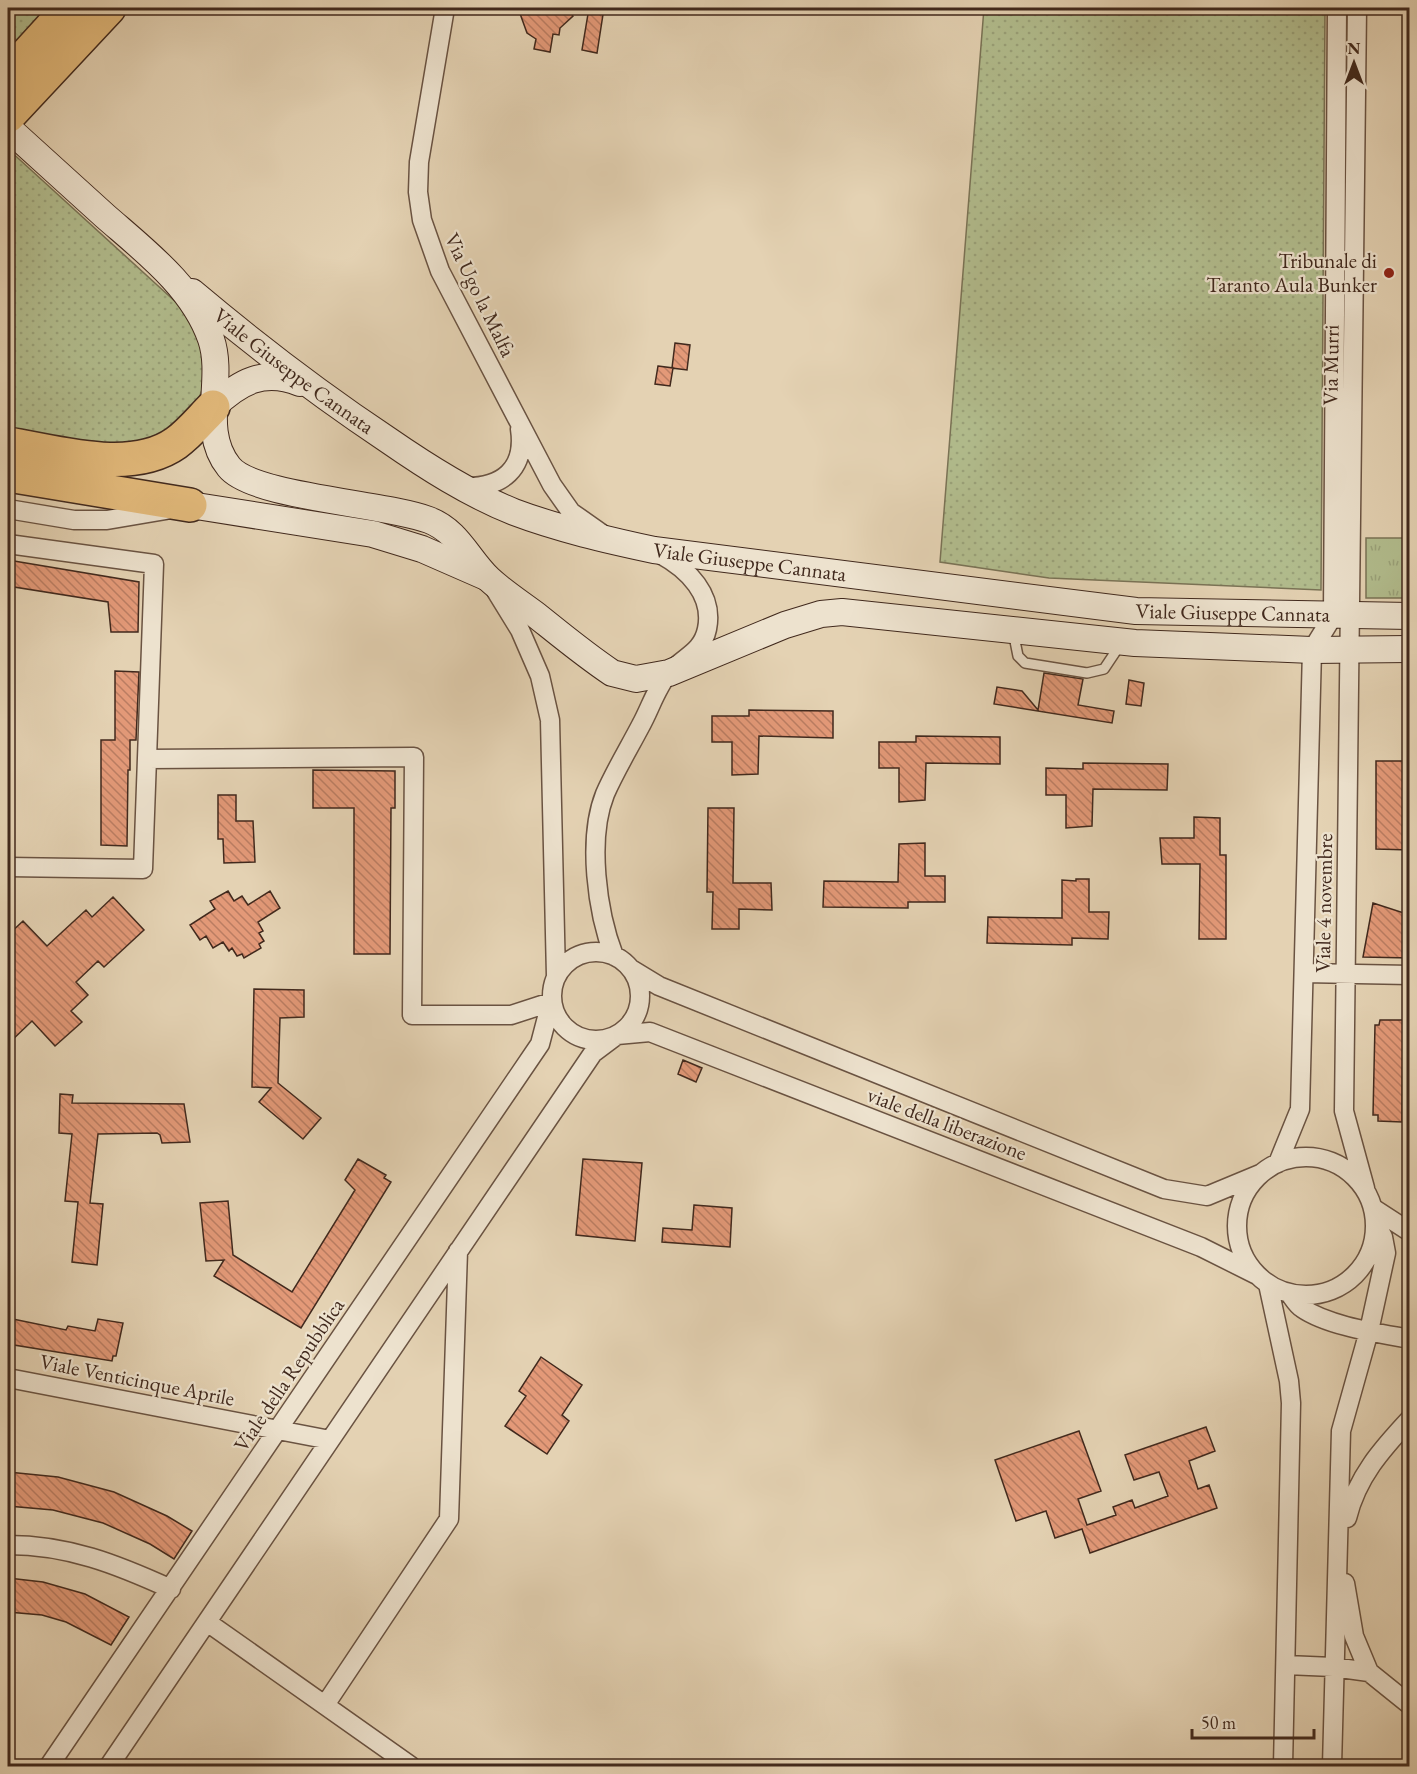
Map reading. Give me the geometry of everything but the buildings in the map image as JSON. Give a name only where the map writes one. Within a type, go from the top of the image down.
[{"type":"highway","points":[[8,75],[69,8]]},
{"type":"highway","points":[[8,116],[109,8]]},
{"type":"highway","points":[[8,444],[111,460],[139,459],[157,454],[177,443],[213,407]]},
{"type":"highway","points":[[8,475],[190,505]]},
{"type":"street","name":"Via Ugo la Malfa","points":[[445,8],[419,162],[418,192],[422,220],[440,271],[516,419],[561,500],[571,512],[611,540]]},
{"type":"street","name":"Via Murri","points":[[1337,8],[1342,616]]},
{"type":"street","name":"Via Murri","points":[[1342,616],[1357,8]]},
{"type":"street","points":[[8,128],[169,273]]},
{"type":"street","name":"Viale Giuseppe Cannata","points":[[169,273],[262,350],[318,392],[411,455],[464,487],[514,512],[611,540],[654,550],[1136,611],[1410,616]]},
{"type":"street","name":"Viale Giuseppe Cannata","points":[[169,273],[200,315],[211,339],[216,380],[213,407],[220,453],[230,468],[247,480],[262,486],[400,510],[432,521],[453,534],[489,579],[612,673],[636,679],[669,673],[785,625],[821,614],[865,613],[1122,641],[1312,650],[1410,649]]},
{"type":"street","points":[[213,407],[243,382],[268,375],[298,381],[318,392]]},
{"type":"street","name":"Via Ugo la Malfa","points":[[464,487],[488,486],[497,483],[512,470],[521,443],[516,419]]},
{"type":"street","points":[[8,509],[74,520],[107,520],[190,505],[373,534],[422,549],[489,579],[520,630],[540,676],[550,720],[556,976]]},
{"type":"street","points":[[8,544],[154,564],[143,869],[8,867]]},
{"type":"street","points":[[614,956],[600,915],[597,833],[605,795],[669,673],[693,655],[702,643],[707,629],[708,614],[699,586],[689,573],[654,550]]},
{"type":"street","points":[[1018,629],[1028,599]]},
{"type":"street","name":"Viale 4 novembre","points":[[1342,616],[1351,649],[1344,1111],[1365,1188]]},
{"type":"street","points":[[1312,650],[1342,616]]},
{"type":"street","name":"Viale 4 novembre","points":[[1278,1163],[1300,1109],[1312,650]]},
{"type":"street","points":[[147,759],[414,758],[412,1015],[511,1015],[551,1002]]},
{"type":"street","points":[[108,1767],[592,1053],[617,1035],[629,1026],[639,1005],[638,983],[631,969],[614,956],[601,952],[575,957],[556,976],[551,988],[551,1002],[555,1015],[575,1036],[589,1040],[604,1040],[617,1035]]},
{"type":"street","name":"viale della liberazione","points":[[631,969],[659,987],[1164,1190],[1208,1196],[1260,1174]]},
{"type":"street","points":[[1304,973],[1410,975]]},
{"type":"street","name":"Viale della Repubblica","points":[[49,1767],[540,1044],[551,1002]]},
{"type":"street","name":"viale della liberazione","points":[[617,1035],[650,1032],[1201,1247],[1262,1279]]},
{"type":"street","points":[[1283,1767],[1291,1403],[1289,1381],[1262,1279],[1244,1256],[1237,1235],[1238,1213],[1246,1192],[1260,1174],[1278,1163],[1302,1157],[1326,1160],[1348,1171],[1365,1188],[1383,1237],[1386,1253],[1369,1331],[1341,1431],[1340,1548],[1333,1667],[1332,1767]]},
{"type":"street","points":[[1262,1279],[1290,1294],[1311,1296],[1332,1291],[1350,1280],[1364,1264],[1369,1255],[1375,1216]]},
{"type":"street","points":[[1375,1216],[1410,1232]]},
{"type":"street","points":[[325,1705],[449,1519],[458,1251]]},
{"type":"street","points":[[1290,1294],[1301,1308],[1323,1318],[1369,1331],[1410,1339]]},
{"type":"street","name":"Viale Venticinque Aprile","points":[[8,1378],[330,1440]]},
{"type":"street","points":[[1410,1419],[1374,1456],[1356,1490],[1340,1548],[1354,1636],[1369,1672],[1410,1705]]},
{"type":"street","points":[[8,1545],[42,1545],[78,1554],[118,1565],[171,1589]]},
{"type":"street","points":[[207,1622],[411,1767]]},
{"type":"street","points":[[1286,1665],[1333,1667],[1369,1672]]},
{"type":"lane","points":[[1018,629],[1018,656],[1025,663],[1087,673],[1104,669],[1122,641]]},
{"type":"green space","points":[[8,8],[51,8],[8,54]]},
{"type":"green space","points":[[984,8],[1111,8],[1132,11],[1132,8],[1325,8],[1321,590],[1049,578],[940,562]]},
{"type":"green space","points":[[8,149],[179,305],[201,340],[206,378],[193,416],[141,449],[8,437]]},
{"type":"green space","points":[[1366,538],[1409,538],[1409,598],[1366,598]]},
{"type":"place","name":"Tribunale di Taranto Aula Bunker","points":[[1389,273]]}]
